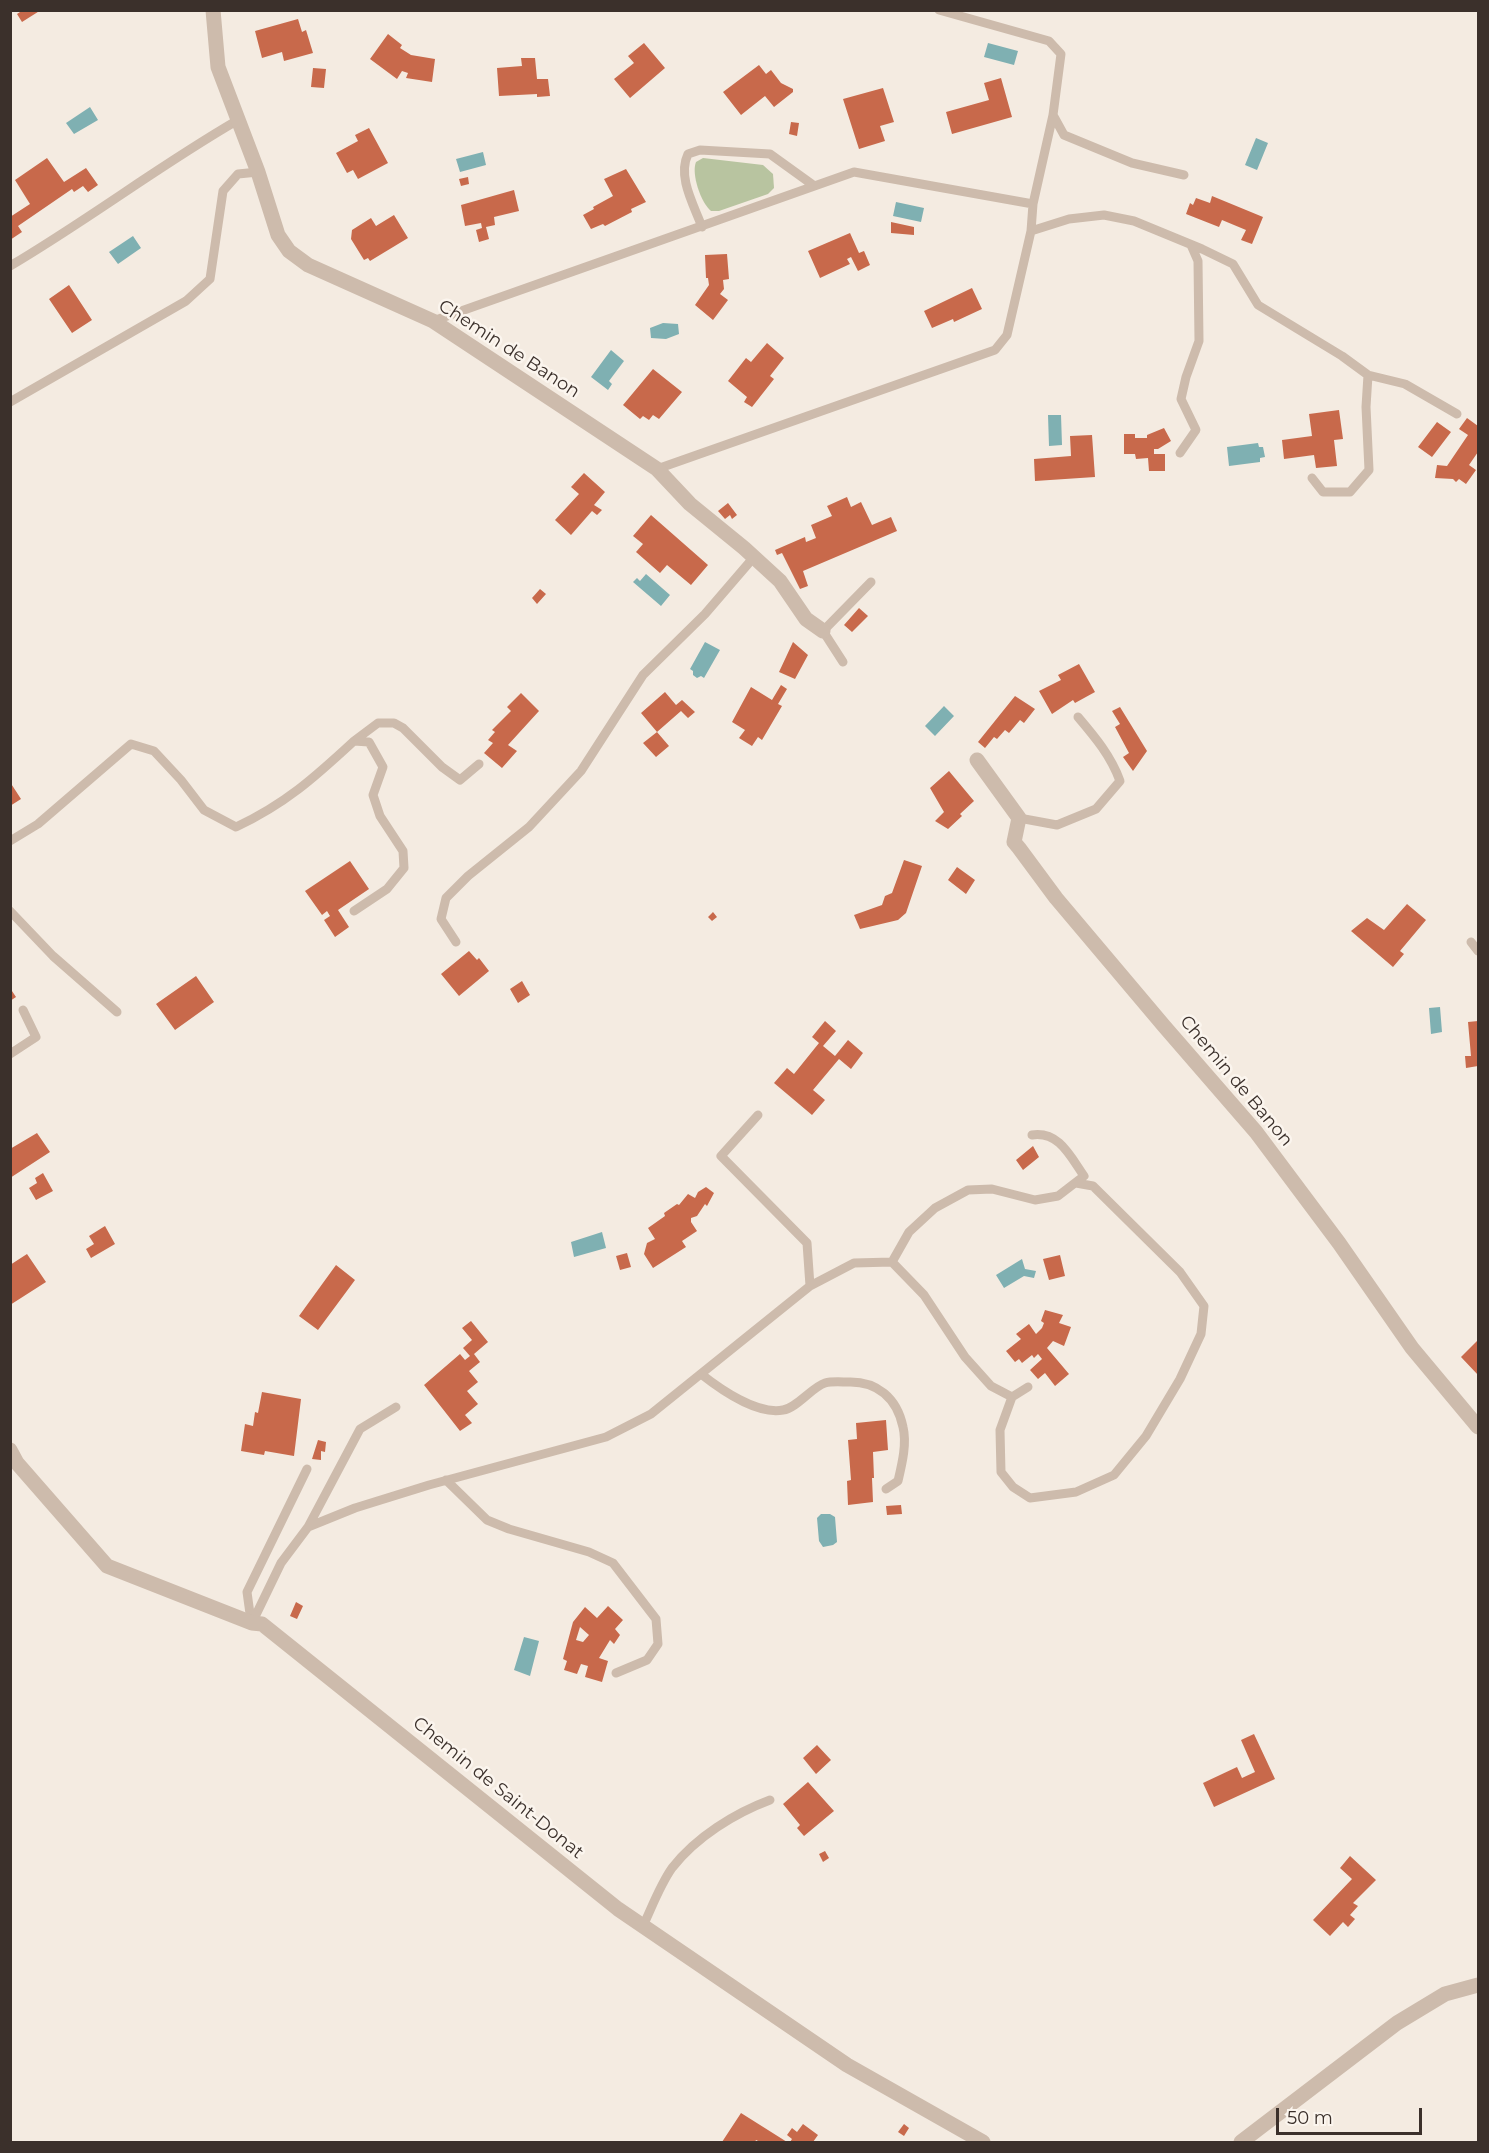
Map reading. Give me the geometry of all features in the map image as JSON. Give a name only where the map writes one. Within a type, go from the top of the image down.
[{"type":"street","name":"Chemin de Banon","points":[[213,10],[218,67],[258,172],[278,235],[289,251],[308,266],[433,321],[657,469],[690,504],[780,581],[806,619],[823,631]]},
{"type":"street","points":[[977,760],[1019,818]]},
{"type":"street","name":"Chemin de Banon","points":[[1019,818],[1014,842],[1056,898],[1256,1131],[1339,1243],[1412,1348],[1479,1427]]},
{"type":"street","name":"Chemin de Saint-Donat","points":[[10,1450],[17,1463],[107,1566],[252,1623],[262,1624],[618,1909],[847,2065],[983,2142]]},
{"type":"street","points":[[1241,2142],[1397,2023],[1445,1994],[1479,1985]]},
{"type":"lane","points":[[657,469],[995,350],[1007,335],[1031,231],[1033,204],[1053,116],[1061,54],[1049,41],[939,10]]},
{"type":"lane","points":[[1053,116],[1064,135],[1132,163],[1184,175]]},
{"type":"lane","points":[[10,266],[41,248],[190,147],[238,120]]},
{"type":"lane","points":[[702,227],[686,185],[684,163],[688,154],[700,150],[770,154],[813,185]]},
{"type":"lane","points":[[10,402],[186,301],[210,279],[223,192],[238,174],[258,172]]},
{"type":"lane","points":[[433,321],[854,172],[1033,204]]},
{"type":"lane","points":[[1031,231],[1069,219],[1104,215],[1134,220],[1233,264],[1258,305],[1342,356],[1368,375],[1405,384],[1457,414]]},
{"type":"lane","points":[[1180,453],[1196,430],[1181,399],[1199,341],[1198,261],[1191,245]]},
{"type":"lane","points":[[1312,478],[1323,492],[1350,492],[1369,470],[1366,407],[1368,375]]},
{"type":"lane","points":[[456,942],[441,919],[446,898],[468,876],[529,827],[581,771],[643,675],[705,614],[754,557]]},
{"type":"lane","points":[[843,662],[823,631],[871,582]]},
{"type":"lane","points":[[1019,818],[1057,825],[1096,809],[1120,781],[1115,767],[1102,746],[1078,717]]},
{"type":"lane","points":[[10,842],[38,824],[131,744],[154,751],[181,780],[204,810],[236,827],[266,813],[307,784],[354,741],[378,723],[394,723],[403,728],[442,767],[460,780],[479,764]]},
{"type":"lane","points":[[354,741],[369,742],[383,767],[374,795],[380,816],[403,852],[404,868],[387,889],[354,911]]},
{"type":"lane","points":[[10,911],[53,956],[117,1012]]},
{"type":"lane","points":[[1471,942],[1479,951]]},
{"type":"lane","points":[[10,1054],[36,1037],[23,1010]]},
{"type":"lane","points":[[758,1115],[720,1156],[807,1243],[810,1286]]},
{"type":"lane","points":[[892,1262],[909,1233],[935,1208],[968,1190],[992,1189],[1035,1200],[1058,1196],[1084,1176],[1056,1139],[1040,1134],[1032,1135]]},
{"type":"lane","points":[[1028,1387],[1012,1396],[1000,1430],[1000,1472],[1013,1487],[1030,1498],[1076,1492],[1114,1475],[1146,1436],[1180,1379],[1201,1334],[1204,1306],[1180,1272],[1093,1186],[1076,1183]]},
{"type":"lane","points":[[308,1527],[356,1508],[446,1480],[606,1437],[651,1414],[810,1286],[854,1263],[892,1262],[924,1295],[965,1357],[991,1386],[1012,1396]]},
{"type":"lane","points":[[701,1374],[718,1388],[757,1408],[766,1409],[784,1410],[825,1383],[864,1382],[886,1393],[904,1428],[903,1458],[898,1481],[886,1489]]},
{"type":"lane","points":[[252,1623],[281,1563],[308,1527],[360,1429],[396,1407]]},
{"type":"lane","points":[[252,1623],[248,1592],[307,1470]]},
{"type":"lane","points":[[446,1480],[487,1520],[509,1529],[589,1552],[613,1563],[656,1619],[658,1644],[647,1660],[616,1673]]},
{"type":"lane","points":[[643,1926],[672,1868],[688,1852],[705,1836],[745,1809],[770,1800]]},
{"type":"green space","points":[[703,158],[763,165],[773,174],[774,188],[768,194],[719,211],[711,211],[696,181],[696,162]]},
{"type":"water","points":[[988,43],[1018,51],[1014,65],[984,57]]},
{"type":"water","points":[[90,107],[98,120],[74,134],[66,123]]},
{"type":"water","points":[[1256,138],[1268,143],[1257,170],[1245,165]]},
{"type":"water","points":[[483,152],[486,165],[460,172],[456,159]]},
{"type":"water","points":[[896,202],[924,208],[921,222],[893,216]]},
{"type":"water","points":[[133,236],[141,248],[118,264],[109,252]]},
{"type":"water","points":[[663,323],[678,324],[679,334],[666,339],[651,338],[650,328]]},
{"type":"water","points":[[611,350],[624,361],[609,381],[612,384],[608,390],[591,377]]},
{"type":"water","points":[[1048,415],[1061,415],[1062,445],[1049,446]]},
{"type":"water","points":[[1258,443],[1259,447],[1263,447],[1265,457],[1260,458],[1260,462],[1229,466],[1227,447]]},
{"type":"water","points":[[646,574],[670,595],[661,606],[633,582],[637,578],[640,581]]},
{"type":"water","points":[[705,642],[720,650],[704,678],[701,676],[697,678],[690,669]]},
{"type":"water","points":[[944,706],[954,716],[935,736],[925,726]]},
{"type":"water","points":[[1440,1007],[1442,1032],[1431,1034],[1429,1008]]},
{"type":"water","points":[[602,1232],[606,1248],[574,1257],[571,1242]]},
{"type":"water","points":[[1022,1259],[1025,1269],[1036,1271],[1034,1278],[1024,1276],[1004,1288],[996,1275]]},
{"type":"water","points":[[821,1514],[830,1514],[835,1517],[837,1542],[833,1545],[823,1547],[819,1541],[817,1518]]},
{"type":"water","points":[[524,1637],[539,1641],[530,1676],[514,1670]]},
{"type":"building","points":[[23,10],[41,10],[22,22],[17,14]]},
{"type":"building","points":[[298,19],[302,32],[306,30],[313,53],[284,61],[282,52],[262,58],[255,31]]},
{"type":"building","points":[[388,34],[402,45],[400,48],[411,55],[435,59],[432,82],[406,78],[408,73],[402,71],[397,79],[370,59]]},
{"type":"building","points":[[644,43],[665,68],[630,98],[614,79],[634,63],[628,56]]},
{"type":"building","points":[[521,58],[535,58],[537,79],[548,79],[550,96],[537,97],[537,94],[499,96],[497,68],[522,66]]},
{"type":"building","points":[[759,65],[766,74],[771,70],[781,83],[793,89],[793,92],[774,107],[765,96],[741,115],[723,92]]},
{"type":"building","points":[[313,68],[326,69],[324,88],[311,87]]},
{"type":"building","points":[[1001,78],[1012,117],[952,134],[946,112],[989,100],[984,83]]},
{"type":"building","points":[[883,88],[894,122],[880,126],[885,141],[859,149],[843,99]]},
{"type":"building","points":[[791,122],[799,123],[797,136],[789,134]]},
{"type":"building","points":[[369,128],[388,163],[358,179],[353,170],[347,173],[336,153],[358,141],[355,135]]},
{"type":"building","points":[[47,158],[64,182],[86,168],[98,185],[88,192],[83,186],[74,192],[72,189],[18,226],[22,232],[10,240],[10,217],[30,204],[15,180]]},
{"type":"building","points":[[626,169],[646,202],[605,226],[603,224],[591,229],[583,215],[613,196],[604,179]]},
{"type":"building","points":[[468,177],[469,184],[461,186],[459,179]]},
{"type":"building","points":[[514,190],[519,211],[494,217],[495,225],[486,227],[489,239],[479,242],[476,230],[482,228],[481,223],[465,226],[461,205]]},
{"type":"building","points":[[1212,196],[1263,217],[1252,244],[1241,240],[1246,230],[1222,220],[1219,227],[1186,214],[1190,203],[1193,205],[1196,198],[1210,203]]},
{"type":"building","points":[[394,215],[408,238],[370,261],[368,258],[364,260],[351,239],[352,230],[371,218],[376,226]]},
{"type":"building","points":[[891,222],[914,227],[914,235],[891,233]]},
{"type":"building","points":[[850,233],[859,253],[864,251],[870,265],[858,271],[851,257],[847,259],[850,264],[820,278],[808,251]]},
{"type":"building","points":[[727,254],[729,279],[723,280],[724,289],[720,294],[728,300],[713,320],[695,305],[709,285],[708,278],[706,278],[705,255]]},
{"type":"building","points":[[69,285],[92,320],[72,333],[49,299]]},
{"type":"building","points":[[972,288],[982,309],[954,322],[953,319],[932,328],[924,311]]},
{"type":"building","points":[[767,343],[784,358],[770,376],[774,379],[752,407],[744,402],[747,397],[728,381],[746,358],[751,362]]},
{"type":"building","points":[[653,369],[682,392],[659,419],[653,415],[649,420],[643,416],[640,419],[623,405]]},
{"type":"building","points":[[1339,410],[1343,439],[1334,440],[1337,466],[1316,468],[1314,455],[1284,459],[1282,440],[1312,436],[1309,414]]},
{"type":"building","points":[[1467,418],[1478,426],[1478,452],[1469,465],[1476,470],[1466,484],[1459,479],[1456,482],[1453,479],[1435,478],[1437,465],[1447,466],[1468,435],[1459,429]]},
{"type":"building","points":[[1437,422],[1451,432],[1432,457],[1418,447]]},
{"type":"building","points":[[1164,428],[1171,441],[1154,449],[1154,454],[1165,454],[1165,471],[1149,471],[1148,458],[1136,459],[1135,454],[1124,454],[1124,434],[1135,434],[1135,438],[1147,438],[1147,435]]},
{"type":"building","points":[[1092,435],[1095,477],[1035,481],[1034,459],[1071,456],[1070,436]]},
{"type":"building","points":[[584,473],[605,492],[594,505],[602,510],[597,515],[592,511],[571,535],[555,520],[579,494],[571,487]]},
{"type":"building","points":[[847,497],[851,507],[861,502],[872,525],[891,517],[897,531],[803,571],[808,586],[800,589],[782,553],[777,555],[775,550],[805,537],[806,542],[816,538],[811,525],[832,516],[827,506]]},
{"type":"building","points":[[728,503],[737,515],[732,519],[730,515],[725,519],[718,511]]},
{"type":"building","points":[[651,515],[708,565],[691,585],[667,565],[660,573],[636,552],[643,544],[633,536]]},
{"type":"building","points":[[540,589],[546,594],[537,604],[532,598]]},
{"type":"building","points":[[859,608],[868,616],[852,632],[844,625]]},
{"type":"building","points":[[793,642],[808,655],[795,679],[779,672]]},
{"type":"building","points":[[1079,664],[1095,692],[1075,703],[1073,700],[1052,714],[1039,691],[1061,680],[1058,675]]},
{"type":"building","points":[[781,685],[787,689],[778,704],[782,706],[762,740],[758,737],[752,746],[739,738],[745,730],[732,722],[751,687],[772,700]]},
{"type":"building","points":[[665,692],[676,705],[682,700],[695,712],[688,718],[681,711],[657,732],[641,713]]},
{"type":"building","points":[[521,693],[539,711],[508,745],[517,751],[502,768],[484,753],[493,743],[488,740],[495,732],[492,730],[511,711],[507,707]]},
{"type":"building","points":[[1015,696],[1035,709],[1024,723],[1020,720],[1009,733],[1005,730],[997,739],[994,737],[985,748],[978,742]]},
{"type":"building","points":[[1120,707],[1147,751],[1133,771],[1123,757],[1129,753],[1115,727],[1120,724],[1112,711]]},
{"type":"building","points":[[657,732],[669,746],[656,757],[643,743]]},
{"type":"building","points":[[949,771],[974,801],[948,829],[935,821],[944,812],[930,788]]},
{"type":"building","points":[[10,782],[21,799],[10,806]]},
{"type":"building","points":[[904,860],[922,866],[906,913],[898,920],[860,929],[854,915],[882,905],[885,896],[892,893]]},
{"type":"building","points":[[350,861],[369,889],[338,910],[349,927],[335,937],[324,920],[330,916],[327,911],[322,915],[305,891]]},
{"type":"building","points":[[957,867],[975,880],[966,894],[948,880]]},
{"type":"building","points":[[1407,904],[1426,920],[1400,951],[1404,954],[1393,967],[1351,931],[1367,918],[1384,930]]},
{"type":"building","points":[[713,912],[717,917],[712,921],[708,917]]},
{"type":"building","points":[[469,951],[477,960],[479,958],[489,971],[459,996],[441,974]]},
{"type":"building","points":[[196,976],[214,1002],[175,1030],[156,1004]]},
{"type":"building","points":[[522,981],[530,995],[518,1003],[510,989]]},
{"type":"building","points":[[10,988],[16,997],[10,1001]]},
{"type":"building","points":[[825,1021],[836,1031],[823,1046],[835,1056],[848,1040],[863,1053],[851,1069],[839,1059],[813,1090],[825,1100],[812,1115],[774,1083],[787,1068],[794,1074],[819,1043],[812,1037]]},
{"type":"building","points":[[1478,1021],[1478,1066],[1466,1068],[1465,1056],[1471,1056],[1468,1022]]},
{"type":"building","points":[[37,1133],[50,1152],[10,1178],[10,1149]]},
{"type":"building","points":[[1033,1146],[1039,1157],[1023,1170],[1016,1160]]},
{"type":"building","points":[[43,1173],[53,1191],[36,1200],[29,1188],[37,1183],[35,1178]]},
{"type":"building","points":[[706,1187],[714,1193],[707,1206],[705,1204],[697,1216],[691,1218],[697,1231],[682,1241],[686,1247],[653,1268],[644,1254],[647,1243],[655,1239],[648,1228],[665,1216],[664,1213],[677,1204],[679,1205],[688,1194],[695,1198],[698,1192]]},
{"type":"building","points":[[105,1226],[115,1244],[91,1258],[86,1249],[94,1244],[89,1236]]},
{"type":"building","points":[[627,1253],[631,1267],[620,1270],[616,1256]]},
{"type":"building","points":[[27,1254],[46,1282],[10,1305],[10,1265]]},
{"type":"building","points":[[1060,1255],[1065,1276],[1049,1280],[1043,1259]]},
{"type":"building","points":[[336,1265],[355,1280],[318,1330],[299,1316]]},
{"type":"building","points":[[1045,1310],[1063,1315],[1059,1323],[1071,1327],[1064,1346],[1053,1341],[1047,1348],[1069,1374],[1055,1386],[1045,1373],[1038,1379],[1030,1370],[1042,1359],[1038,1354],[1034,1358],[1032,1355],[1022,1363],[1019,1359],[1015,1362],[1006,1351],[1021,1339],[1016,1334],[1029,1324],[1036,1334],[1042,1328],[1044,1323],[1041,1321]]},
{"type":"building","points":[[471,1321],[488,1342],[474,1354],[480,1362],[469,1371],[478,1382],[467,1391],[478,1404],[465,1415],[472,1423],[460,1431],[424,1385],[460,1354],[465,1360],[470,1356],[463,1348],[472,1340],[462,1328]]},
{"type":"building","points":[[1478,1340],[1478,1375],[1461,1357]]},
{"type":"building","points":[[262,1392],[301,1399],[294,1456],[265,1451],[264,1455],[241,1451],[245,1424],[253,1426]]},
{"type":"building","points":[[886,1420],[888,1450],[873,1452],[873,1502],[848,1505],[847,1481],[851,1480],[848,1440],[857,1439],[856,1423]]},
{"type":"building","points":[[318,1440],[326,1442],[325,1452],[321,1451],[321,1460],[312,1459]]},
{"type":"building","points":[[901,1505],[902,1514],[887,1515],[886,1506]]},
{"type":"building","points":[[296,1602],[303,1606],[297,1619],[290,1616]]},
{"type":"building","points":[[608,1606],[623,1620],[615,1629],[620,1635],[614,1644],[610,1640],[599,1658],[608,1661],[602,1682],[585,1677],[588,1666],[581,1664],[577,1674],[564,1670],[567,1661],[563,1659],[573,1622],[585,1607],[597,1618]],"holes":[[[580,1627],[589,1635],[583,1642],[576,1640]]]},
{"type":"building","points":[[1254,1734],[1275,1779],[1214,1807],[1203,1783],[1237,1767],[1242,1778],[1255,1772],[1241,1740]]},
{"type":"building","points":[[817,1745],[831,1760],[816,1774],[803,1758]]},
{"type":"building","points":[[808,1782],[834,1811],[804,1836],[797,1828],[800,1825],[783,1804]]},
{"type":"building","points":[[825,1851],[829,1858],[823,1862],[819,1854]]},
{"type":"building","points":[[1350,1856],[1376,1880],[1353,1903],[1358,1906],[1350,1915],[1355,1919],[1348,1927],[1343,1922],[1330,1936],[1313,1920],[1352,1879],[1340,1868]]},
{"type":"building","points":[[741,2113],[787,2142],[756,2140],[755,2142],[722,2142]]},
{"type":"building","points":[[803,2124],[818,2135],[813,2142],[790,2142],[792,2139],[787,2135],[792,2128],[797,2132]]},
{"type":"building","points":[[904,2124],[909,2128],[904,2136],[898,2132]]}]
